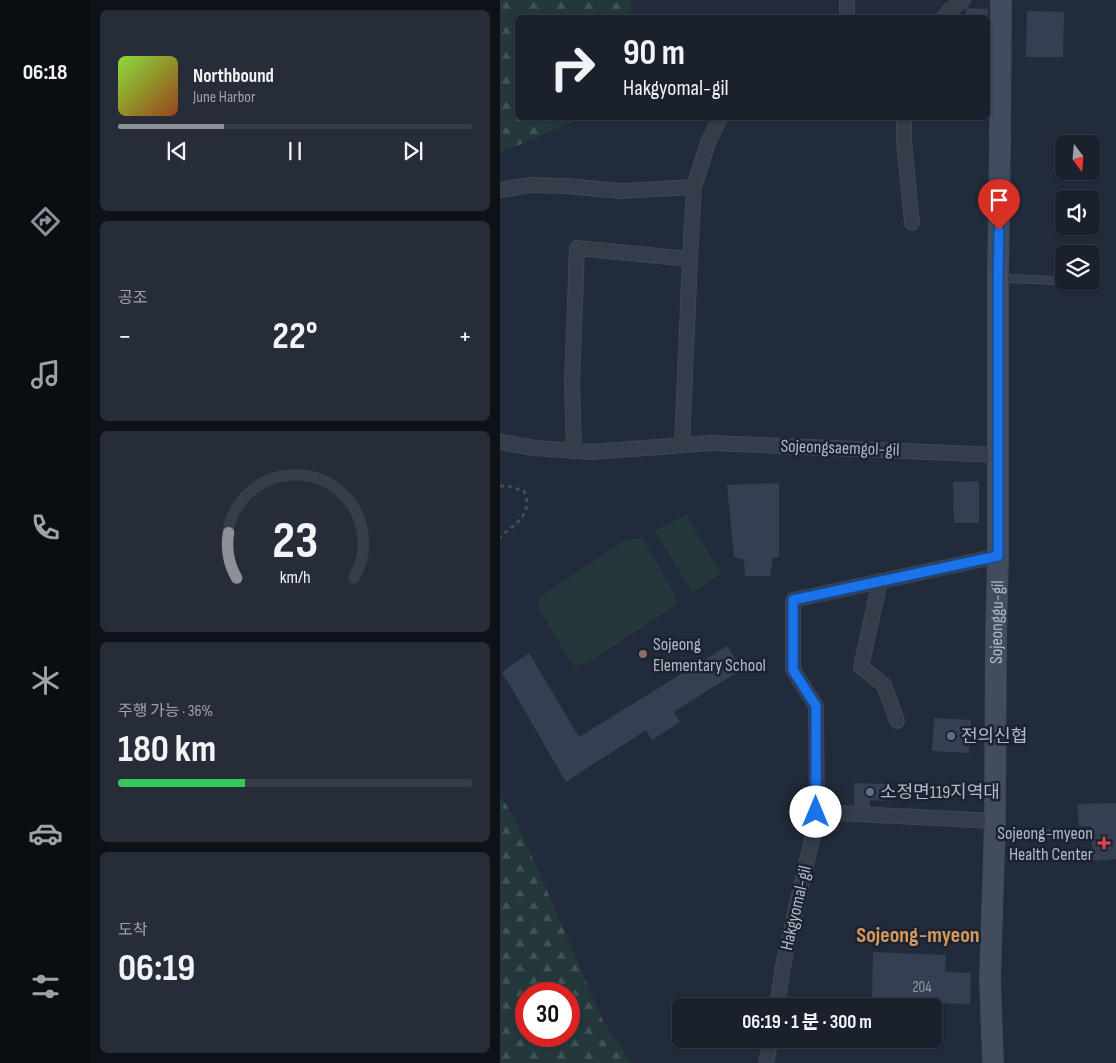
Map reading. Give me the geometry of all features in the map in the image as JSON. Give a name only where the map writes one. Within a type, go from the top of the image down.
[{"type":"street","points":[[847,0],[847,15]]},
{"type":"street","points":[[946,15],[963,0]]},
{"type":"street","name":"Sojeonggu-gil","points":[[993,1063],[990,978],[995,826],[1001,0]]},
{"type":"street","points":[[682,444],[694,187],[708,143],[719,120]]},
{"type":"street","points":[[904,120],[904,141],[912,223]]},
{"type":"street","points":[[500,190],[530,185],[622,190],[694,187]]},
{"type":"street","points":[[574,451],[572,383],[577,248],[690,259]]},
{"type":"street","name":"Sojeongsaemgol-gil","points":[[500,442],[536,448],[592,452],[711,442],[999,455]]},
{"type":"street","points":[[995,826],[816,812],[816,706],[793,670],[793,600],[998,556]]},
{"type":"street","points":[[880,581],[861,667],[884,685],[897,721]]},
{"type":"street","name":"Hakgyomal-gil","points":[[778,998],[784,961],[812,838],[826,813]]},
{"type":"street","points":[[766,1063],[769,1048]]},
{"type":"lane","points":[[998,278],[1055,281]]},
{"type":"lane","points":[[995,826],[1078,835]]},
{"type":"path","points":[[500,486],[508,486],[524,491],[528,499],[525,513],[520,520],[500,537]]},
{"type":"green space","points":[[500,0],[629,0],[632,8],[629,15],[515,15],[515,120],[576,120],[500,153]]},
{"type":"green space","points":[[686,514],[721,574],[692,593],[655,531]]},
{"type":"green space","points":[[643,538],[676,597],[677,604],[588,663],[573,666],[538,607],[541,596],[625,540]]},
{"type":"green space","points":[[500,795],[514,817],[602,1019],[631,1063],[500,1063]]},
{"type":"building","points":[[966,8],[988,9],[988,15],[965,15]]},
{"type":"building","points":[[1027,11],[1064,12],[1063,57],[1026,57]]},
{"type":"building","points":[[979,481],[979,523],[954,523],[953,482]]},
{"type":"building","points":[[779,483],[779,557],[773,558],[770,576],[745,576],[744,560],[734,557],[727,485]]},
{"type":"building","points":[[727,646],[742,669],[674,712],[680,722],[652,740],[646,730],[566,782],[502,672],[529,653],[579,737]]},
{"type":"building","name":"전의신협","points":[[934,718],[971,720],[969,753],[932,751]]},
{"type":"building","name":"소정면119지역대","points":[[854,783],[885,784],[885,801],[870,800],[870,809],[854,809]]},
{"type":"building","name":"Sojeong-myeon Health Center","points":[[1116,803],[1116,859],[1093,861],[1091,827],[1079,826],[1077,804]]},
{"type":"building","points":[[873,952],[946,955],[945,972],[971,973],[970,1004],[942,1003],[942,998],[872,998]]},
{"type":"place","name":"Sojeong Elementary School","points":[[643,654]]},
{"type":"place","name":"전의신협","points":[[951,736]]},
{"type":"place","name":"소정면119지역대","points":[[870,792]]},
{"type":"place","name":"Sojeong-myeon Health Center","points":[[1104,843]]},
{"type":"district","name":"Sojeong-myeon","points":[[918,935]]},
{"type":"route","points":[[816,812],[816,706],[793,670],[793,600],[998,556],[999,230]]}]
